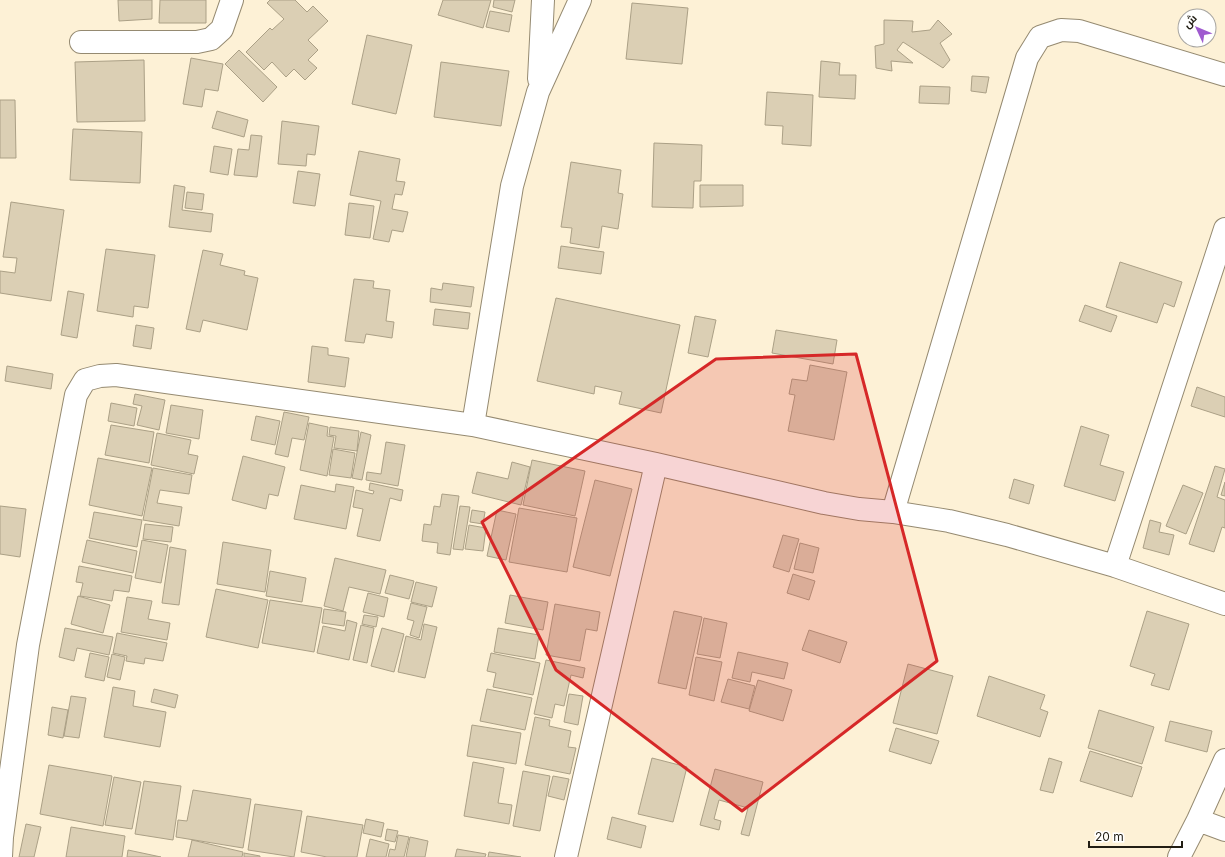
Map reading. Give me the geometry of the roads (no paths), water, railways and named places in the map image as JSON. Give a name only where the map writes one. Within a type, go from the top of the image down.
[{"type":"street","points":[[81,42],[197,42],[211,39],[222,29],[232,0]]},
{"type":"street","points":[[538,92],[543,0]]},
{"type":"street","points":[[473,425],[512,186],[538,92],[580,0]]},
{"type":"street","points":[[893,512],[1027,58],[1040,37],[1061,30],[1079,31],[1225,74]]},
{"type":"street","points":[[1115,566],[1225,229]]},
{"type":"street","points":[[1,857],[2,837],[28,645],[76,395],[85,380],[100,376],[116,376],[473,425],[656,464],[824,503],[949,521],[1007,535],[1115,566],[1225,604]]},
{"type":"street","points":[[566,857],[656,464]]},
{"type":"street","points":[[1179,857],[1198,820],[1225,760]]},
{"type":"street","points":[[1198,820],[1225,830]]}]
